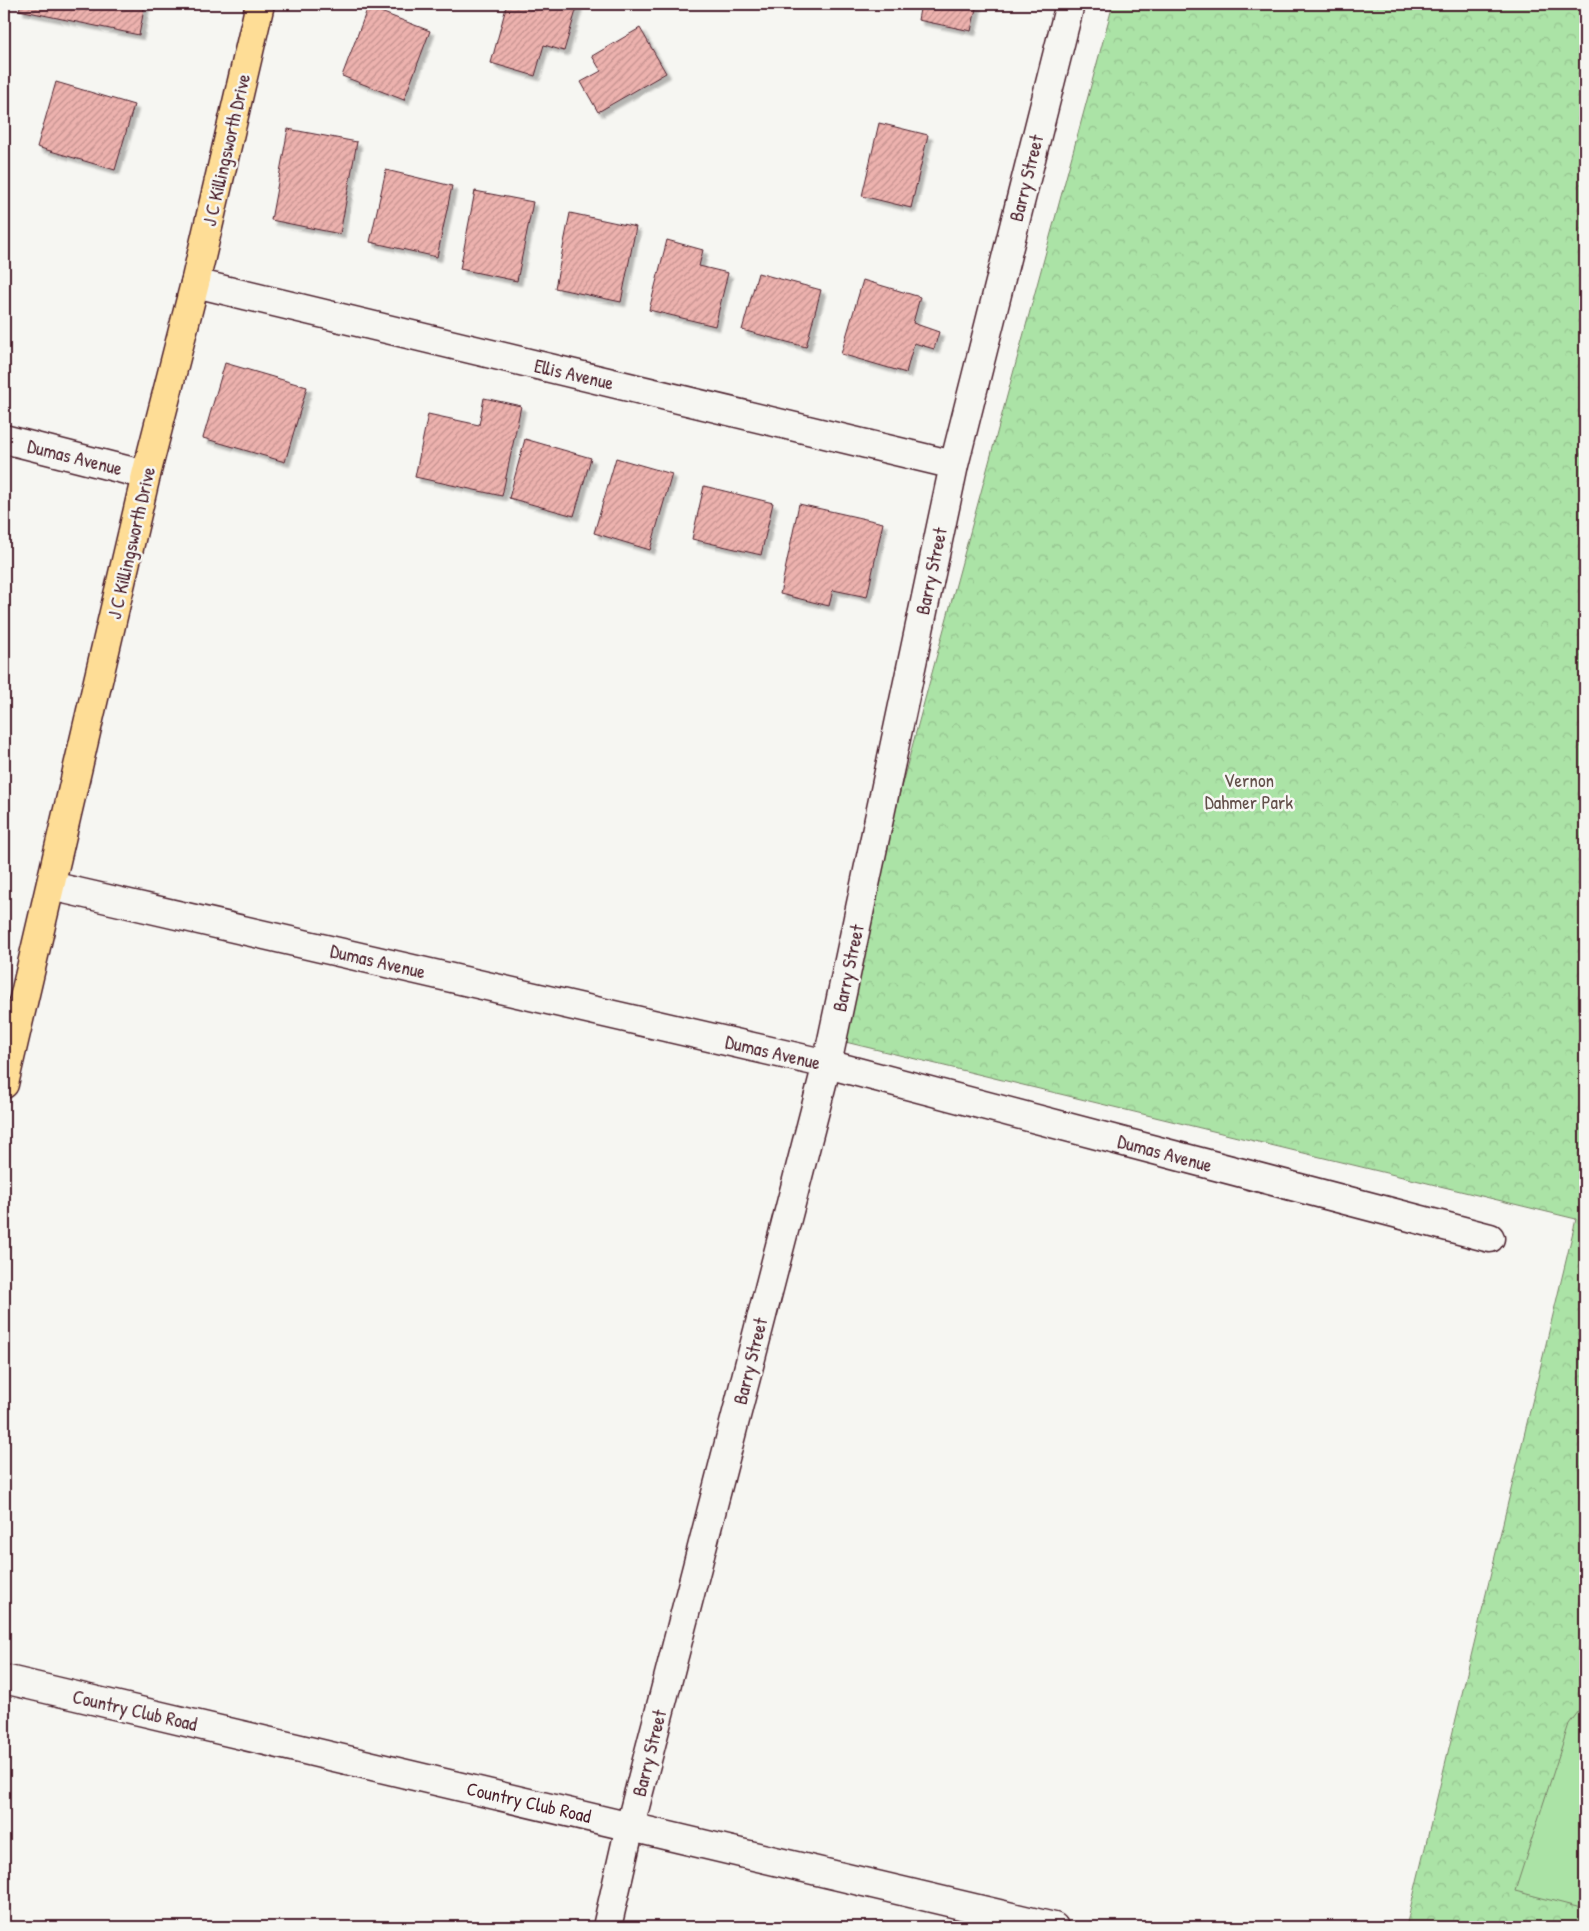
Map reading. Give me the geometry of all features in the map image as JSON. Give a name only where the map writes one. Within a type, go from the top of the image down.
[{"type":"main road","name":"J C Killingsworth Drive","points":[[4,1084],[146,475],[195,283],[260,4]]},
{"type":"street","name":"Barry Street","points":[[607,1927],[630,1826],[827,1064],[954,465],[1070,4]]},
{"type":"street","name":"Ellis Avenue","points":[[195,283],[954,465]]},
{"type":"street","name":"Dumas Avenue","points":[[4,439],[146,475]]},
{"type":"street","name":"Dumas Avenue","points":[[51,886],[827,1064],[1490,1238]]},
{"type":"street","name":"Country Club Road","points":[[4,1679],[1054,1927]]},
{"type":"green space","name":"Vernon Dahmer Park","points":[[1113,4],[1585,4],[1585,1927],[1406,1927],[1576,1219],[833,1039]]},
{"type":"green space","points":[[1585,1703],[1585,1909],[1515,1891],[1569,1724]]},
{"type":"building","points":[[21,4],[145,4],[139,35],[19,10]]},
{"type":"building","points":[[507,4],[578,4],[564,51],[544,45],[535,76],[491,63]]},
{"type":"building","points":[[921,4],[977,4],[971,31],[918,20]]},
{"type":"building","points":[[368,7],[430,31],[404,100],[342,76]]},
{"type":"building","points":[[640,28],[666,73],[598,112],[581,82],[601,71],[592,56]]},
{"type":"building","points":[[56,82],[134,105],[115,170],[37,147]]},
{"type":"building","points":[[879,123],[928,135],[911,208],[862,196]]},
{"type":"building","points":[[288,129],[357,142],[340,234],[271,220]]},
{"type":"building","points":[[386,170],[452,186],[437,257],[370,242]]},
{"type":"building","points":[[475,191],[533,202],[517,281],[460,269]]},
{"type":"building","points":[[570,213],[636,227],[621,302],[555,288]]},
{"type":"building","points":[[667,240],[703,250],[699,266],[728,273],[715,326],[649,310]]},
{"type":"building","points":[[758,273],[821,290],[806,347],[742,330]]},
{"type":"building","points":[[863,280],[920,297],[913,323],[939,332],[934,349],[914,343],[906,373],[841,354]]},
{"type":"building","points":[[225,363],[307,387],[285,462],[203,438]]},
{"type":"building","points":[[484,398],[521,406],[502,496],[415,477],[428,414],[479,425]]},
{"type":"building","points":[[525,439],[591,458],[574,516],[509,498]]},
{"type":"building","points":[[616,458],[672,474],[650,550],[594,533]]},
{"type":"building","points":[[704,486],[773,503],[761,555],[692,539]]},
{"type":"building","points":[[799,504],[883,523],[867,597],[833,590],[829,606],[780,594]]}]
